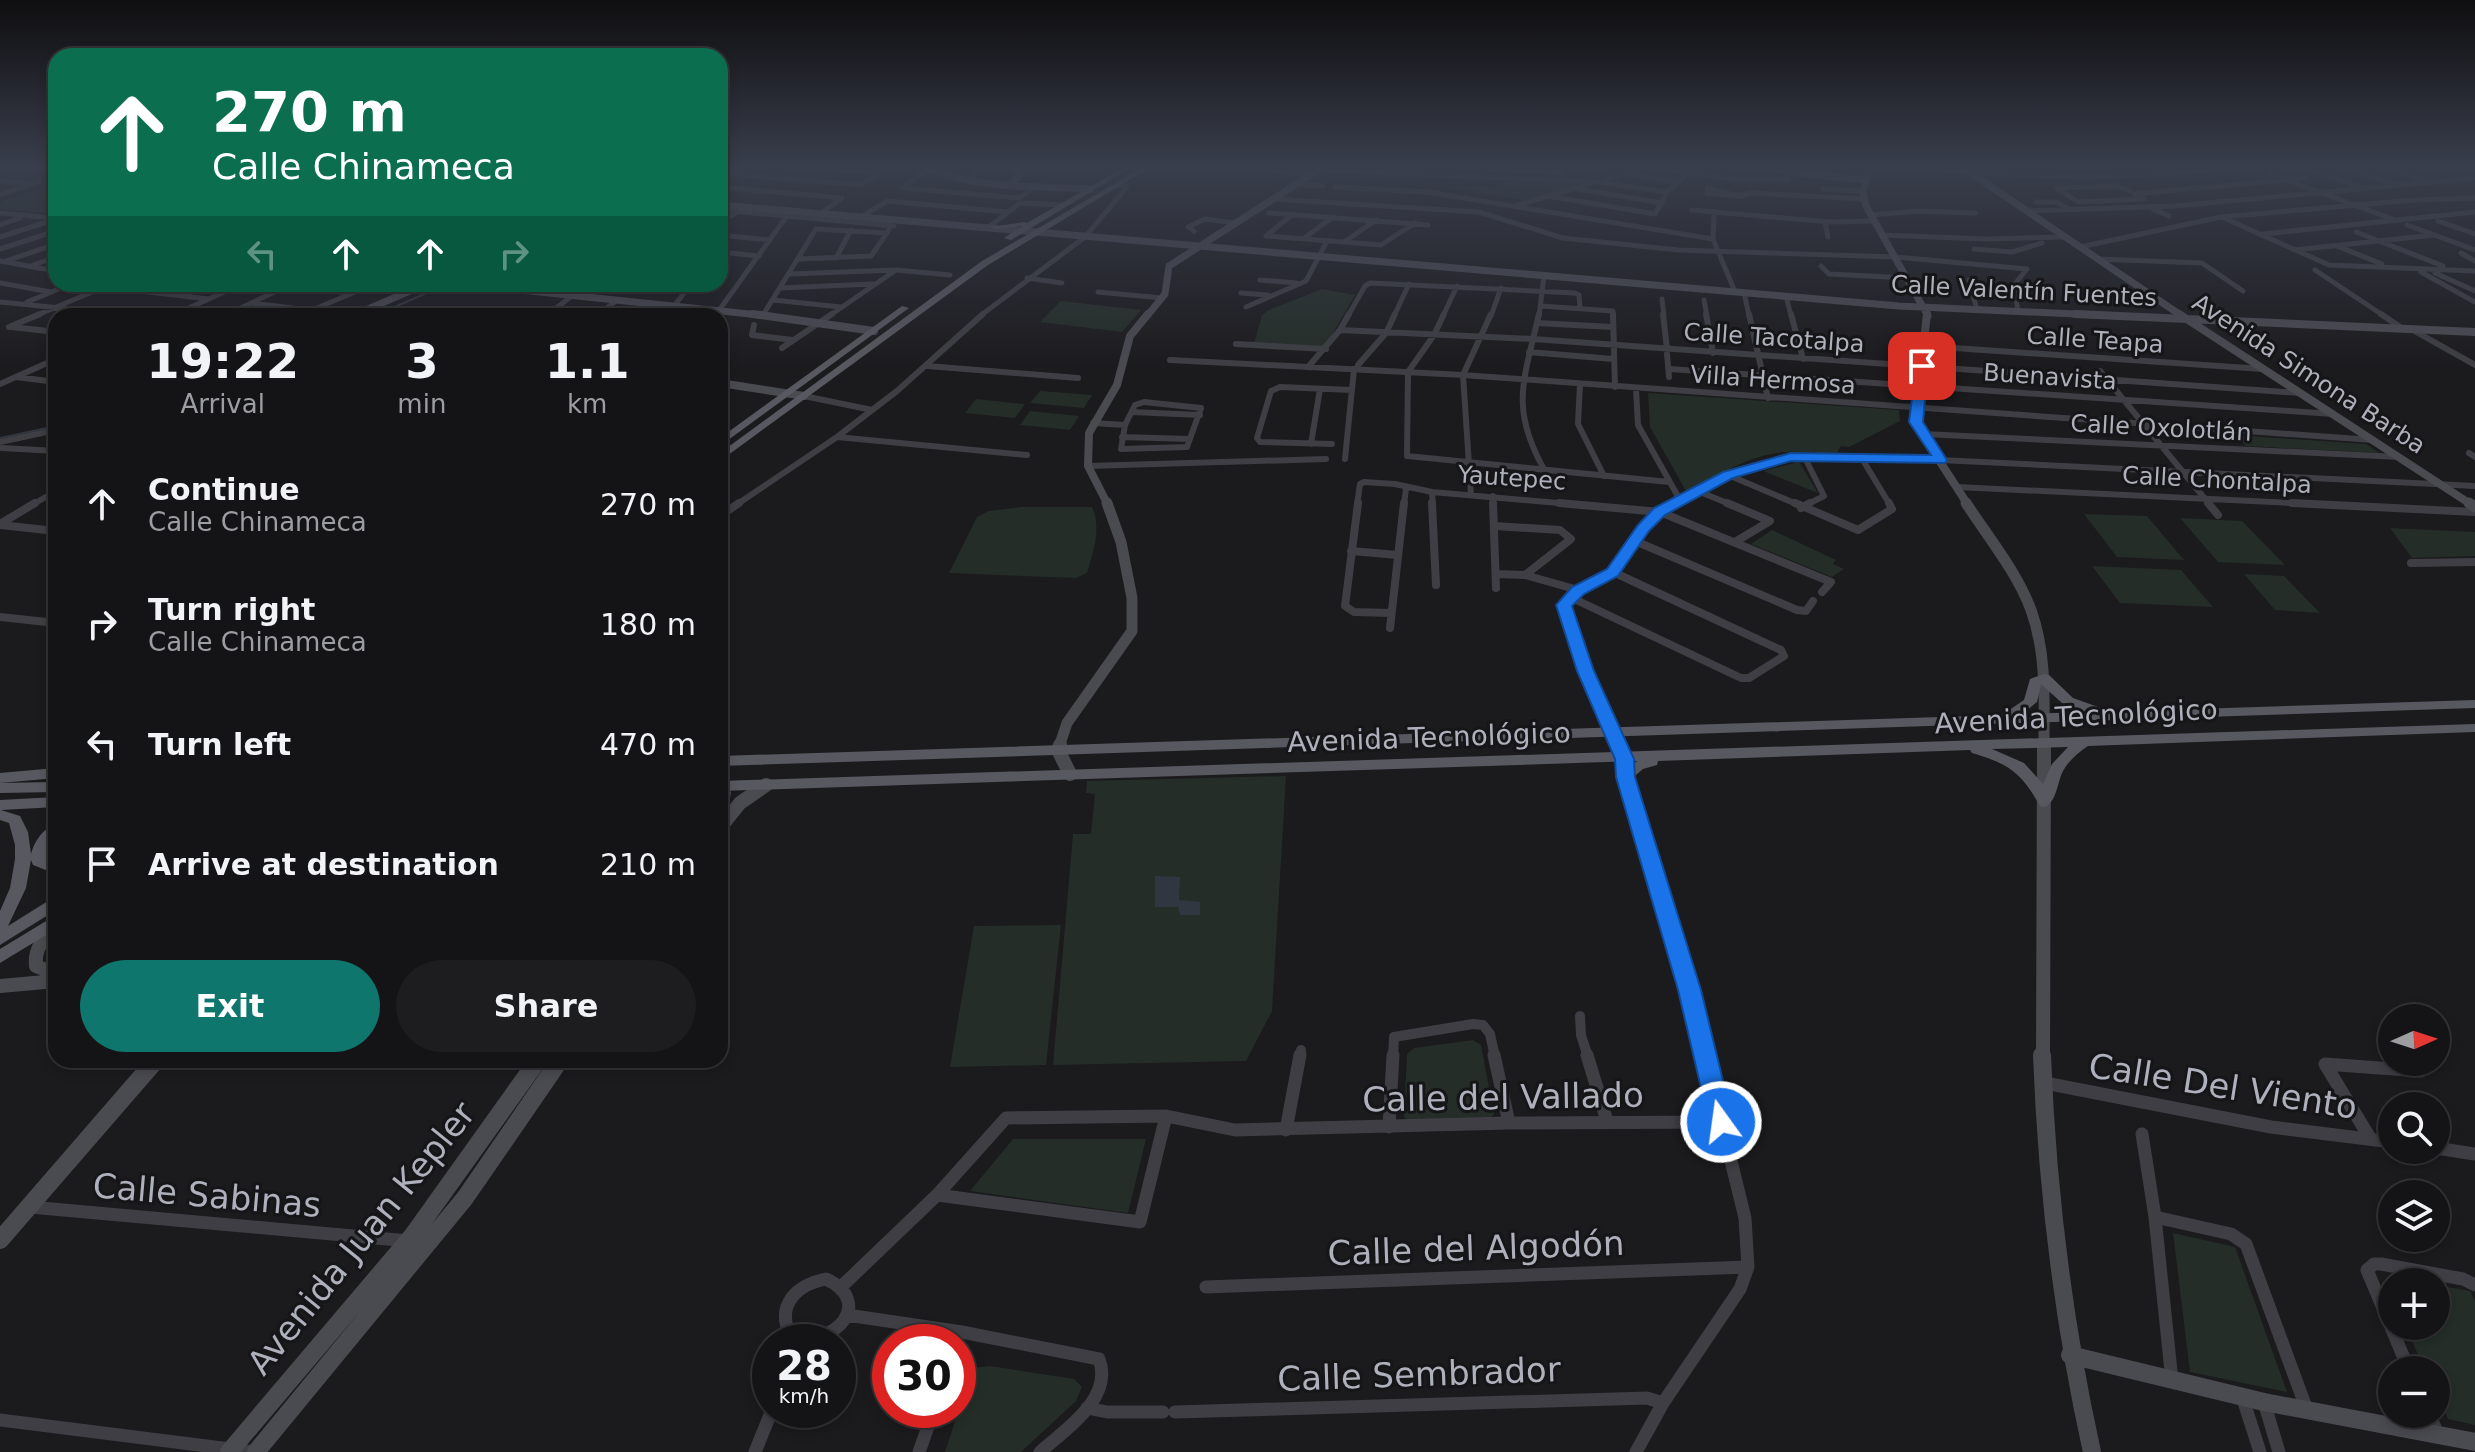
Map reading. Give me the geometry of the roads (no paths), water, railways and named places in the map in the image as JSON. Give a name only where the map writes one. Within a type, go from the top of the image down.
[{"type":"main road","points":[[728,437],[950,275],[1012,235]]},
{"type":"main road","points":[[728,452],[985,263],[1033,235]]},
{"type":"main road","points":[[985,263],[976,261],[989,250]]},
{"type":"main road","points":[[2006,719],[2030,702],[2035,682],[2044,678],[2068,701],[2107,716]]},
{"type":"main road","name":"Avenida Tecnológico","points":[[728,761],[2475,704]]},
{"type":"main road","points":[[2371,707],[2361,710],[2358,715],[2378,731]]},
{"type":"main road","points":[[2193,736],[2219,730],[2329,725],[2329,718],[2312,709]]},
{"type":"main road","name":"Avenida Tecnológico","points":[[728,786],[1562,758],[1665,758],[2193,736],[2475,728]]},
{"type":"main road","points":[[1660,730],[1647,739],[1645,746],[1665,758]]},
{"type":"main road","points":[[1612,731],[1625,759]]},
{"type":"main road","points":[[1595,732],[1613,744],[1625,759]]},
{"type":"main road","points":[[1555,733],[1572,740],[1580,748],[1576,754],[1562,758]]},
{"type":"main road","points":[[2045,802],[2055,768],[2066,755],[2085,742]]},
{"type":"main road","points":[[1965,747],[2019,766],[2036,782],[2045,802]]},
{"type":"main road","points":[[1625,777],[1638,766],[1665,758]]},
{"type":"main road","points":[[0,778],[48,774]]},
{"type":"main road","points":[[0,788],[48,787]]},
{"type":"main road","points":[[0,805],[48,802]]},
{"type":"main road","points":[[0,815],[15,820],[21,848],[20,885],[16,902],[0,924]]},
{"type":"main road","points":[[48,836],[38,856],[39,861],[48,867]]},
{"type":"main road","points":[[0,939],[48,907]]},
{"type":"main road","points":[[0,957],[48,926]]},
{"type":"street","points":[[0,249],[44,235]]},
{"type":"street","points":[[721,308],[774,235]]},
{"type":"street","points":[[763,315],[814,235]]},
{"type":"street","points":[[836,258],[848,235]]},
{"type":"street","points":[[798,259],[872,256],[885,235]]},
{"type":"street","name":"Calle Valentín Fuentes","points":[[1071,235],[1902,306]]},
{"type":"street","points":[[1070,774],[1058,750],[1067,723],[1133,626],[1132,598],[1121,542],[1106,501],[1088,466],[1089,433],[1117,385],[1130,336],[1144,315],[1162,298],[1169,266],[1217,235]]},
{"type":"street","points":[[1268,235],[1384,245],[1398,235]]},
{"type":"street","points":[[1303,239],[1309,235]]},
{"type":"street","points":[[1344,242],[1355,235]]},
{"type":"street","points":[[1553,235],[1717,251],[1896,257],[2027,269],[2014,285],[2018,312]]},
{"type":"street","points":[[1686,235],[1713,239]]},
{"type":"street","points":[[1713,235],[1717,251],[1740,292],[1768,398]]},
{"type":"street","points":[[1882,235],[1967,239],[2064,237]]},
{"type":"street","points":[[1882,235],[1925,308],[1925,346],[1916,422],[2032,609],[2044,678],[2041,962],[2045,1083],[2056,1248],[2070,1355],[2092,1452]]},
{"type":"street","name":"Avenida Simona Barba","points":[[2061,235],[2475,510]]},
{"type":"street","points":[[2080,247],[2138,235]]},
{"type":"street","points":[[2261,235],[2329,265],[2475,271]]},
{"type":"street","points":[[2362,235],[2451,269]]},
{"type":"street","points":[[2294,250],[2434,235],[2475,250]]},
{"type":"street","points":[[728,236],[770,240]]},
{"type":"street","points":[[728,511],[837,437],[927,366],[982,313],[1085,237]]},
{"type":"street","points":[[1926,237],[1933,249]]},
{"type":"street","points":[[1974,249],[2012,252],[2042,243],[2031,238]]},
{"type":"street","points":[[1967,239],[1986,265]]},
{"type":"street","points":[[1246,307],[1308,279],[1327,241]]},
{"type":"street","points":[[2333,245],[2390,267]]},
{"type":"street","points":[[2,261],[48,247]]},
{"type":"street","points":[[2475,250],[2461,253],[2475,261]]},
{"type":"street","points":[[728,253],[759,256]]},
{"type":"street","points":[[2097,259],[2202,263],[2243,291]]},
{"type":"street","points":[[31,266],[48,260]]},
{"type":"street","points":[[2,261],[48,269]]},
{"type":"street","points":[[1821,266],[1827,273],[1908,278]]},
{"type":"street","points":[[1853,267],[1859,275]]},
{"type":"street","points":[[789,274],[896,270],[950,275]]},
{"type":"street","points":[[782,348],[896,270]]},
{"type":"street","points":[[2315,270],[2475,365]]},
{"type":"street","points":[[2475,291],[2441,274],[2420,272],[2475,302]]},
{"type":"street","points":[[1544,276],[1541,306],[1524,380],[1523,427],[1545,471]]},
{"type":"street","points":[[1027,278],[1062,283]]},
{"type":"street","points":[[1260,280],[1300,283]]},
{"type":"street","points":[[1969,280],[1977,310]]},
{"type":"street","points":[[0,283],[48,291]]},
{"type":"street","points":[[780,288],[875,284]]},
{"type":"street","points":[[1308,367],[1340,330],[1367,284],[1577,293],[1580,308]]},
{"type":"street","points":[[1345,459],[1356,367],[1386,333],[1409,284]]},
{"type":"street","points":[[1457,286],[1434,335],[1408,372],[1407,456],[1467,465],[1669,482]]},
{"type":"street","points":[[1471,495],[1463,375],[1483,337],[1501,288]]},
{"type":"street","points":[[13,302],[40,290]]},
{"type":"street","points":[[24,303],[51,292]]},
{"type":"street","points":[[57,307],[92,292]]},
{"type":"street","points":[[151,292],[209,299]]},
{"type":"street","points":[[181,296],[190,292]]},
{"type":"street","points":[[189,308],[224,292]]},
{"type":"street","points":[[241,308],[274,292]]},
{"type":"street","points":[[346,292],[354,293]]},
{"type":"street","points":[[370,308],[408,292]]},
{"type":"street","points":[[541,292],[691,308]]},
{"type":"street","points":[[675,305],[685,292]]},
{"type":"street","points":[[1098,292],[1162,298]]},
{"type":"street","points":[[319,308],[354,293]]},
{"type":"street","points":[[1241,293],[1271,295]]},
{"type":"street","points":[[556,308],[573,295]]},
{"type":"street","points":[[1786,296],[1803,359]]},
{"type":"street","points":[[1662,299],[1671,391]]},
{"type":"street","points":[[607,308],[617,300]]},
{"type":"street","points":[[773,300],[842,307]]},
{"type":"street","points":[[1704,300],[1713,353]]},
{"type":"street","points":[[0,302],[66,308]]},
{"type":"street","points":[[251,303],[289,308]]},
{"type":"street","points":[[1541,306],[1613,311],[1615,387]]},
{"type":"street","points":[[1902,306],[1925,308]]},
{"type":"street","points":[[1902,306],[1925,308]]},
{"type":"street","name":"Calle Valentín Fuentes","points":[[1925,308],[2475,332]]},
{"type":"street","points":[[48,311],[9,327],[48,331]]},
{"type":"street","points":[[728,313],[763,315],[874,331]]},
{"type":"street","points":[[1537,323],[1613,327]]},
{"type":"street","points":[[754,325],[752,335],[793,340]]},
{"type":"street","name":"Calle Tacotalpa","points":[[1340,330],[1533,339],[1667,351],[2300,393]]},
{"type":"street","points":[[1236,344],[1326,349]]},
{"type":"street","name":"Calle Teapa","points":[[1925,346],[2263,369]]},
{"type":"street","points":[[1529,352],[1613,359]]},
{"type":"street","points":[[2090,357],[2218,515]]},
{"type":"street","name":"Villa Hermosa","points":[[1170,360],[1356,367],[2373,440]]},
{"type":"street","points":[[0,384],[48,363]]},
{"type":"street","points":[[927,366],[1078,378]]},
{"type":"street","name":"Buenavista","points":[[1669,376],[1762,376],[2333,414]]},
{"type":"street","points":[[16,377],[48,381]]},
{"type":"street","points":[[728,384],[872,410]]},
{"type":"street","points":[[1580,384],[1578,424],[1604,476]]},
{"type":"street","points":[[1332,444],[1260,442],[1257,438],[1271,390],[1275,387],[1352,390]]},
{"type":"street","points":[[1311,444],[1320,389]]},
{"type":"street","points":[[1636,389],[1638,425],[1680,500]]},
{"type":"street","points":[[1144,402],[1200,406],[1202,409],[1190,439],[1184,448],[1120,448],[1126,422],[1137,404],[1144,402]]},
{"type":"street","points":[[1095,421],[1126,422]]},
{"type":"street","points":[[1,446],[19,438],[48,432]]},
{"type":"street","name":"Calle Oxolotlán","points":[[1923,434],[2399,457]]},
{"type":"street","points":[[837,437],[1027,455]]},
{"type":"street","points":[[1122,437],[1190,439]]},
{"type":"street","points":[[1,446],[48,450]]},
{"type":"street","points":[[1801,508],[1824,496],[1804,456]]},
{"type":"street","points":[[1728,475],[1856,530],[1892,509],[1861,457]]},
{"type":"street","points":[[1612,731],[1585,671],[1564,605],[1578,590],[1613,572],[1660,512],[1695,490],[1728,475],[1781,458],[1940,460],[2475,486]]},
{"type":"street","points":[[1088,466],[1326,459]]},
{"type":"street","name":"Yautepec","points":[[1351,551],[1362,483],[1395,484],[1432,492],[1660,512],[1831,582],[1822,592]]},
{"type":"street","name":"Calle Chontalpa","points":[[1957,487],[2475,510]]},
{"type":"street","points":[[1390,628],[1406,488]]},
{"type":"street","points":[[1695,490],[1770,521],[1735,542]]},
{"type":"street","points":[[1432,492],[1436,585]]},
{"type":"street","points":[[0,524],[48,496]]},
{"type":"street","points":[[1493,496],[1496,588]]},
{"type":"street","points":[[0,524],[48,530]]},
{"type":"street","points":[[1495,526],[1557,530],[1570,535],[1567,544],[1525,575]]},
{"type":"street","points":[[1635,541],[1797,610],[1806,611],[1813,601]]},
{"type":"street","points":[[1391,613],[1348,610],[1345,606],[1351,551],[1398,555]]},
{"type":"street","points":[[2411,563],[2475,562]]},
{"type":"street","points":[[1570,597],[1741,678],[1749,678],[1784,656],[1784,653],[1613,572]]},
{"type":"street","points":[[1496,574],[1525,575],[1578,590]]},
{"type":"street","points":[[0,617],[48,622]]},
{"type":"street","points":[[1625,759],[1625,777],[1689,990],[1745,1218],[1748,1267],[1740,1289],[1663,1403],[1636,1452]]},
{"type":"street","points":[[728,817],[753,790],[769,784]]},
{"type":"street","points":[[48,936],[37,948],[34,957],[36,966],[48,971]]},
{"type":"street","points":[[0,986],[48,982]]},
{"type":"street","points":[[1580,1016],[1581,1035],[1607,1121]]},
{"type":"street","points":[[1389,1127],[1394,1037],[1473,1024],[1483,1025],[1490,1034],[1509,1123]]},
{"type":"street","points":[[1286,1130],[1301,1050]]},
{"type":"street","points":[[2370,1138],[2325,1066],[2329,1062],[2378,1067]]},
{"type":"street","points":[[0,1240],[149,1068]]},
{"type":"street","name":"Avenida Juan Kepler","points":[[255,1452],[416,1244],[533,1068]]},
{"type":"street","name":"Avenida Juan Kepler","points":[[230,1450],[416,1244],[465,1198],[554,1068]]},
{"type":"street","name":"Calle Del Viento","points":[[2045,1083],[2257,1125],[2378,1139]]},
{"type":"street","points":[[842,1286],[937,1195],[1140,1222],[1166,1116]]},
{"type":"street","name":"Calle del Vallado","points":[[937,1195],[1006,1118],[1166,1116],[1235,1130],[1607,1121],[1721,1122]]},
{"type":"street","points":[[2142,1134],[2155,1217],[2172,1381]]},
{"type":"street","points":[[2450,1150],[2475,1154]]},
{"type":"street","name":"Calle Sabinas","points":[[30,1207],[416,1244]]},
{"type":"street","points":[[2155,1217],[2231,1234],[2246,1244],[2307,1410]]},
{"type":"street","points":[[2403,1356],[2367,1270],[2374,1264],[2381,1264],[2463,1279],[2475,1285]]},
{"type":"street","name":"Calle del Algodón","points":[[1206,1287],[1748,1267]]},
{"type":"street","points":[[784,1324],[787,1301],[796,1290],[814,1280],[826,1279],[842,1286],[849,1300],[847,1315],[840,1324]]},
{"type":"street","points":[[847,1315],[891,1324]]},
{"type":"street","points":[[976,1340],[1099,1359],[1104,1377],[1087,1408],[1040,1452]]},
{"type":"street","points":[[2070,1355],[2264,1402],[2475,1442]]},
{"type":"street","points":[[2242,1396],[2260,1452]]},
{"type":"street","name":"Calle Sembrador","points":[[1087,1408],[1107,1412],[1169,1412],[1647,1398],[1663,1403]]},
{"type":"street","points":[[2264,1402],[2279,1452]]},
{"type":"street","points":[[0,1420],[255,1452]]},
{"type":"street","points":[[755,1452],[765,1428]]},
{"type":"street","points":[[919,1452],[928,1428]]},
{"type":"street","points":[[2435,1428],[2438,1434]]},
{"type":"waterway","points":[[392,308],[429,292]]},
{"type":"waterway","points":[[0,438],[48,428]]}]
